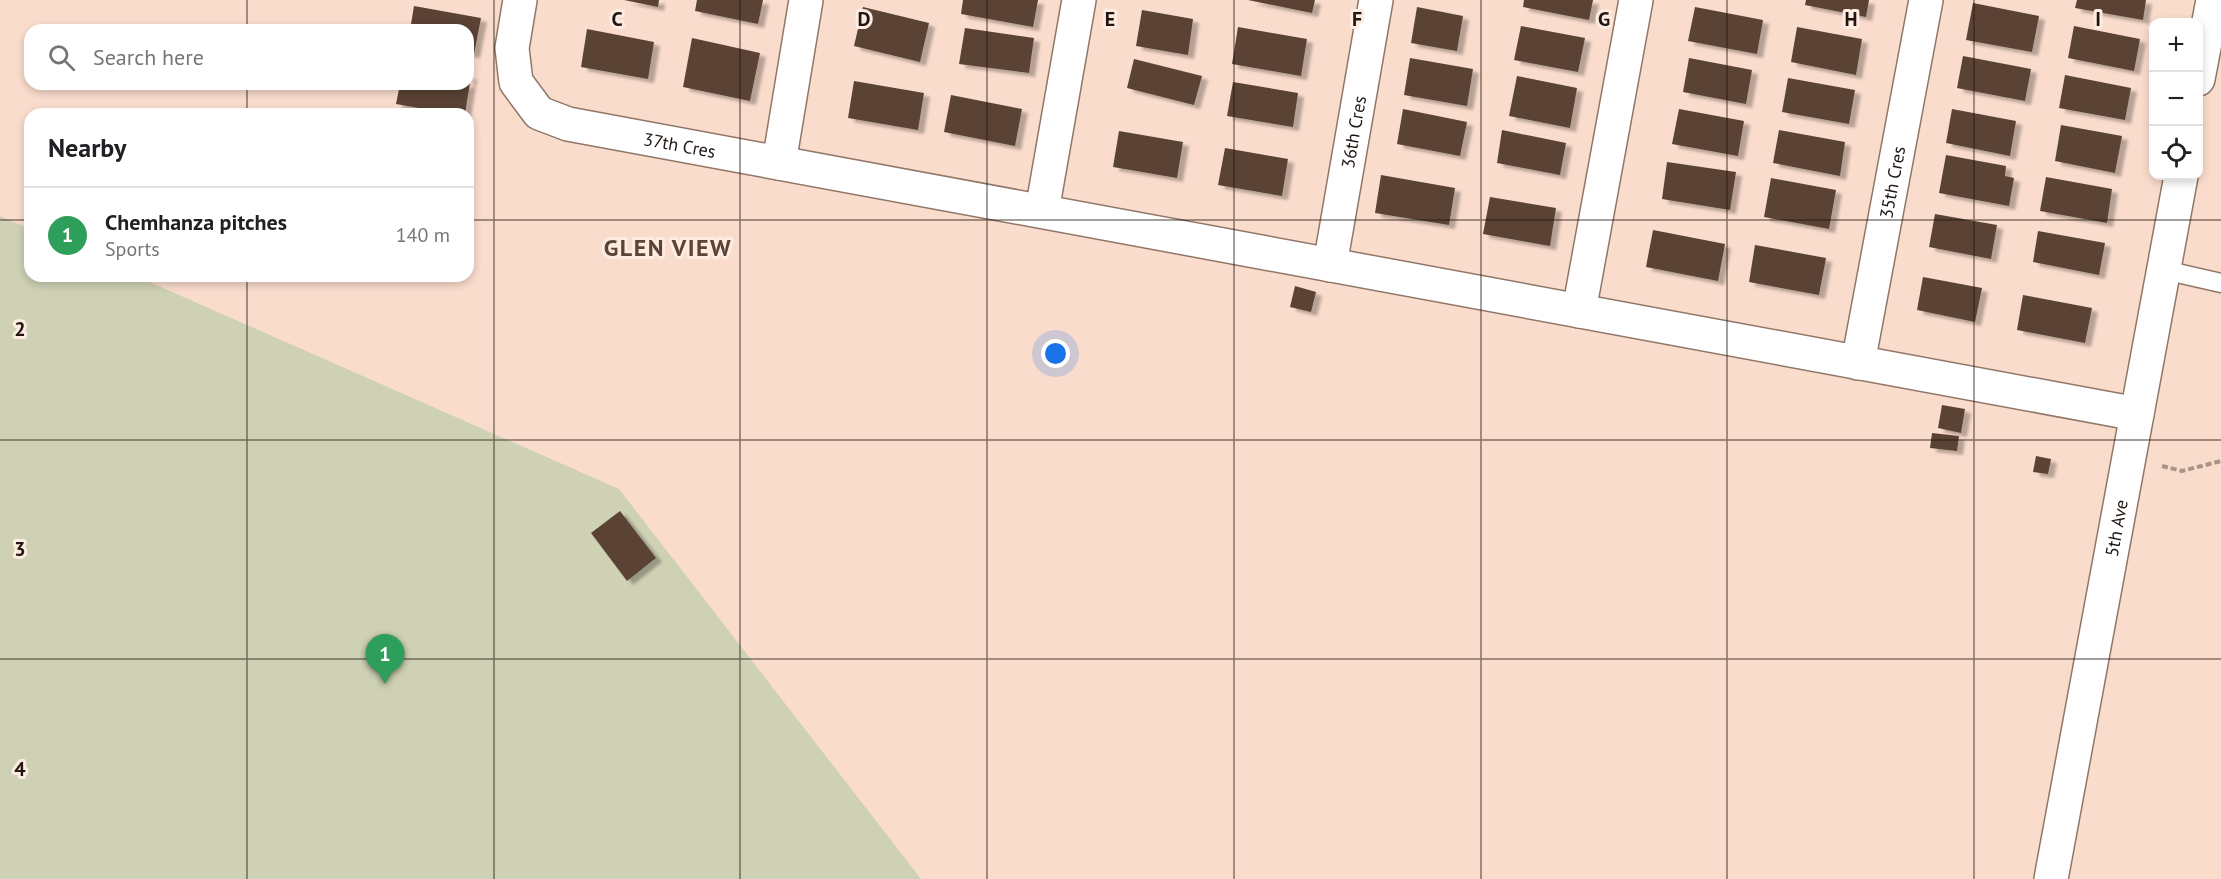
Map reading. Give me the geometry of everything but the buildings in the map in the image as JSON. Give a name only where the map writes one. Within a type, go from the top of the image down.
[{"type":"street","name":"37th Cres","points":[[520,0],[512,48],[516,82],[539,113],[568,124],[2137,414]]},
{"type":"street","points":[[779,163],[806,0]]},
{"type":"street","points":[[1042,211],[1079,0]]},
{"type":"street","name":"36th Cres","points":[[1330,265],[1376,0]]},
{"type":"street","points":[[1579,311],[1636,0]]},
{"type":"street","name":"35th Cres","points":[[1858,363],[1926,0]]},
{"type":"street","points":[[2200,72],[2213,0]]},
{"type":"street","name":"5th Ave","points":[[2051,879],[2180,180]]},
{"type":"lane","points":[[2164,270],[2221,283]]},
{"type":"path","points":[[2129,458],[2182,471],[2221,461]]},
{"type":"green space","points":[[0,216],[24,226],[24,282],[150,282],[619,489],[921,879],[0,879]]},
{"type":"place","name":"Chemhanza pitches","points":[[385,684]]},
{"type":"district","name":"GLEN VIEW","points":[[668,247]]}]
